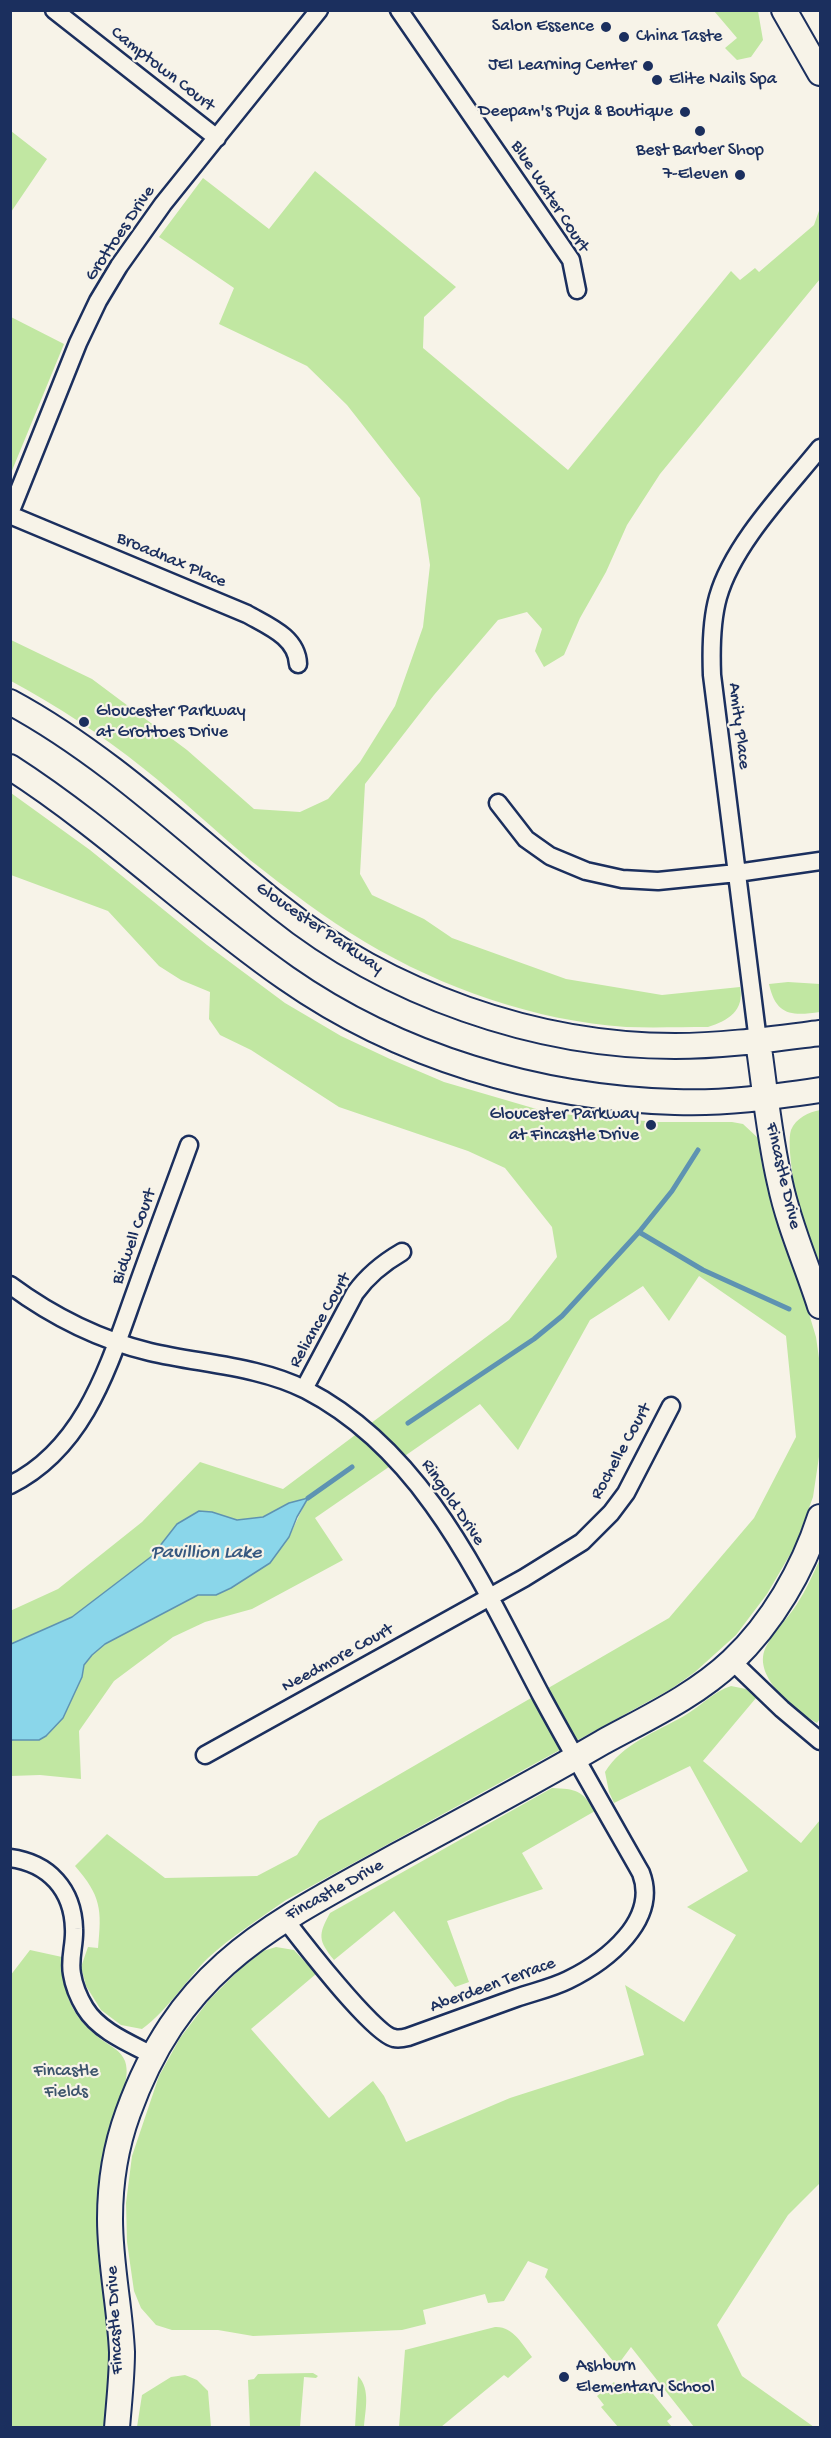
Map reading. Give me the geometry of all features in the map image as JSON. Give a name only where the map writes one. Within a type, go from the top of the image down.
[{"type":"main road","points":[[784,10],[820,73]]},
{"type":"main road","name":"Gloucester Parkway","points":[[10,702],[63,734],[117,774],[283,910],[379,971],[432,996],[481,1015],[562,1036],[598,1041],[676,1046],[758,1041],[820,1033]]},
{"type":"main road","points":[[10,768],[50,793],[287,979],[335,1008],[402,1042],[463,1066],[511,1080],[584,1095],[676,1103],[766,1099],[820,1090]]},
{"type":"main road","name":"Fincastle Drive","points":[[758,1041],[780,1184],[793,1231],[820,1306]]},
{"type":"main road","name":"Fincastle Drive","points":[[117,2427],[122,2354],[110,2219],[113,2178],[127,2114],[152,2055],[175,2018],[206,1980],[251,1941],[284,1918],[681,1699],[732,1661],[760,1629],[780,1601],[810,1548],[820,1517]]},
{"type":"street","name":"Camptown Court","points":[[54,10],[217,138]]},
{"type":"street","name":"Grottoes Drive","points":[[10,514],[78,344],[98,301],[119,266],[163,204],[319,10]]},
{"type":"street","name":"Blue Water Court","points":[[399,10],[571,260],[577,290]]},
{"type":"street","name":"Amity Place","points":[[758,1041],[712,675],[713,623],[718,598],[732,563],[762,518],[820,448]]},
{"type":"street","name":"Broadnax Place","points":[[10,514],[247,614],[276,630],[290,642],[298,653],[298,664]]},
{"type":"street","points":[[498,803],[526,839],[550,856],[586,871],[639,881],[737,873],[820,861]]},
{"type":"street","name":"Bidwell Court","points":[[10,1485],[36,1470],[51,1457],[78,1425],[98,1391],[189,1145]]},
{"type":"street","name":"Reliance Court","points":[[304,1389],[355,1293],[385,1262],[402,1252]]},
{"type":"street","name":"Ringold Drive","points":[[10,1285],[47,1310],[117,1342],[150,1352],[259,1374],[304,1389],[351,1419],[405,1468],[446,1523],[489,1597],[575,1758]]},
{"type":"street","name":"Rochelle Court","points":[[489,1597],[564,1555],[597,1528],[626,1493],[671,1406]]},
{"type":"street","name":"Needmore Court","points":[[205,1755],[489,1597]]},
{"type":"street","points":[[732,1661],[782,1709],[820,1741]]},
{"type":"street","name":"Aberdeen Terrace","points":[[284,1918],[326,1971],[380,2030],[393,2038],[408,2037],[569,1980],[606,1955],[632,1931],[640,1919],[647,1896],[641,1873],[575,1758]]},
{"type":"street","points":[[10,1858],[24,1859],[44,1869],[66,1892],[72,1911],[74,1930],[71,1973],[75,1989],[87,2011],[115,2036],[152,2055]]},
{"type":"green space","points":[[714,11],[758,11],[763,40],[751,57],[737,60],[725,48],[737,38]]},
{"type":"green space","points":[[11,131],[47,159],[11,212]]},
{"type":"green space","points":[[315,171],[456,287],[424,317],[423,348],[568,470],[731,271],[740,280],[755,268],[759,272],[814,225],[820,208],[820,279],[660,474],[627,525],[564,655],[544,667],[535,651],[542,629],[527,612],[498,620],[434,695],[365,784],[360,874],[372,895],[424,919],[452,938],[566,979],[662,995],[740,987],[740,1002],[737,1008],[722,1021],[708,1027],[626,1027],[592,1024],[524,1010],[458,988],[426,974],[365,942],[321,913],[250,860],[170,790],[112,744],[45,700],[11,681],[11,640],[92,679],[187,750],[254,809],[300,812],[328,799],[360,762],[395,706],[423,627],[430,565],[420,498],[347,405],[307,366],[219,324],[234,288],[159,237],[203,178],[269,229]]},
{"type":"green space","points":[[11,317],[64,344],[11,473]]},
{"type":"green space","points":[[11,793],[90,850],[207,945],[285,1003],[341,1036],[390,1059],[444,1082],[550,1113],[658,1122],[743,1124],[758,1138],[762,1165],[783,1243],[801,1287],[816,1337],[820,1365],[820,1450],[813,1497],[795,1546],[767,1594],[736,1635],[695,1672],[671,1689],[286,1900],[208,1958],[169,2004],[142,2029],[121,2025],[101,2010],[86,1986],[81,1967],[88,1947],[98,1948],[100,1923],[95,1895],[75,1866],[107,1834],[165,1878],[257,1876],[297,1855],[319,1821],[669,1618],[754,1518],[796,1437],[786,1336],[699,1276],[669,1321],[643,1286],[590,1320],[518,1450],[480,1404],[315,1518],[343,1560],[252,1609],[205,1622],[173,1637],[114,1681],[79,1731],[81,1779],[40,1775],[11,1776],[11,1740],[39,1740],[46,1736],[63,1717],[82,1677],[84,1665],[92,1655],[105,1644],[198,1595],[216,1595],[249,1576],[289,1537],[307,1499],[289,1503],[263,1517],[236,1520],[212,1512],[177,1524],[152,1556],[72,1617],[11,1644],[10,1611],[58,1589],[142,1522],[200,1462],[283,1489],[509,1320],[557,1257],[552,1227],[505,1168],[468,1151],[339,1107],[251,1050],[220,1035],[209,1019],[210,992],[181,980],[159,966],[108,911],[11,875]]},
{"type":"green space","points":[[788,982],[820,984],[820,1012],[801,1014],[781,1008],[772,995],[769,984]]},
{"type":"green space","points":[[820,1110],[820,1264],[799,1208],[792,1172],[790,1137],[791,1130],[799,1119]]},
{"type":"green space","points":[[820,1559],[820,1719],[817,1723],[797,1710],[777,1690],[764,1668],[763,1656],[770,1640],[800,1599]]},
{"type":"green space","points":[[731,1686],[746,1689],[756,1698],[703,1761],[801,1843],[820,1820],[820,2183],[788,2215],[717,2325],[742,2376],[814,2427],[694,2427],[631,2347],[617,2366],[545,2277],[548,2269],[528,2261],[504,2301],[488,2303],[485,2294],[423,2310],[426,2324],[402,2330],[253,2336],[218,2330],[172,2330],[156,2325],[141,2308],[134,2291],[127,2242],[126,2203],[132,2156],[159,2076],[180,2038],[209,2000],[240,1969],[263,1951],[276,1947],[294,1950],[316,1974],[251,2029],[329,2118],[373,2081],[384,2096],[406,2142],[510,2098],[644,2055],[625,1985],[684,2022],[736,1935],[687,1907],[748,1871],[690,1766],[614,1803],[605,1772],[612,1762],[630,1746]]},
{"type":"green space","points":[[552,1788],[578,1792],[595,1811],[522,1853],[543,1889],[447,1921],[469,1982],[455,1987],[394,1911],[334,1960],[325,1947],[322,1937],[323,1927],[330,1913]]},
{"type":"green space","name":"Fincastle Fields","points":[[30,1950],[62,1957],[67,1994],[76,2013],[91,2031],[121,2054],[127,2069],[125,2086],[106,2142],[100,2191],[99,2221],[111,2368],[111,2398],[107,2427],[11,2427],[10,1976]]},
{"type":"green space","points":[[495,2327],[507,2329],[512,2333],[532,2357],[508,2378],[504,2375],[441,2427],[399,2427],[405,2350]]},
{"type":"green space","points":[[313,2373],[318,2376],[316,2378],[304,2377],[300,2427],[250,2427],[248,2380],[254,2379],[258,2374]]},
{"type":"green space","points":[[185,2375],[197,2380],[208,2391],[211,2427],[137,2427],[142,2395],[171,2377]]},
{"type":"green space","points":[[358,2376],[365,2387],[366,2394],[364,2427],[355,2427]]},
{"type":"green space","points":[[614,2382],[621,2392],[634,2382],[644,2393],[649,2389],[672,2417],[667,2421],[672,2427],[618,2427],[601,2407],[604,2405],[597,2396]]},
{"type":"water","name":"Pavillion Lake","points":[[308,1498],[289,1537],[270,1563],[231,1588],[216,1595],[198,1595],[105,1644],[84,1665],[82,1677],[63,1718],[46,1736],[39,1740],[11,1740],[11,1644],[72,1617],[152,1556],[177,1524],[199,1511],[212,1512],[237,1520],[263,1517],[289,1503]]},
{"type":"waterway","points":[[408,1423],[534,1339],[562,1316],[639,1232],[672,1191],[698,1150]]},
{"type":"waterway","points":[[639,1232],[703,1270],[789,1309]]},
{"type":"waterway","points":[[308,1498],[352,1467]]},
{"type":"place","name":"Salon Essence","points":[[606,27]]},
{"type":"place","name":"China Taste","points":[[624,37]]},
{"type":"place","name":"JEI Learning Center","points":[[648,66]]},
{"type":"place","name":"Elite Nails Spa","points":[[657,80]]},
{"type":"place","name":"Deepam's Puja & Boutique","points":[[685,112]]},
{"type":"place","name":"Best Barber Shop","points":[[700,131]]},
{"type":"place","name":"7-Eleven","points":[[740,175]]},
{"type":"place","name":"Gloucester Parkway at Grottoes Drive","points":[[84,722]]},
{"type":"place","name":"Gloucester Parkway at Fincastle Drive","points":[[651,1125]]},
{"type":"place","name":"Ashburn Elementary School","points":[[564,2377]]}]
